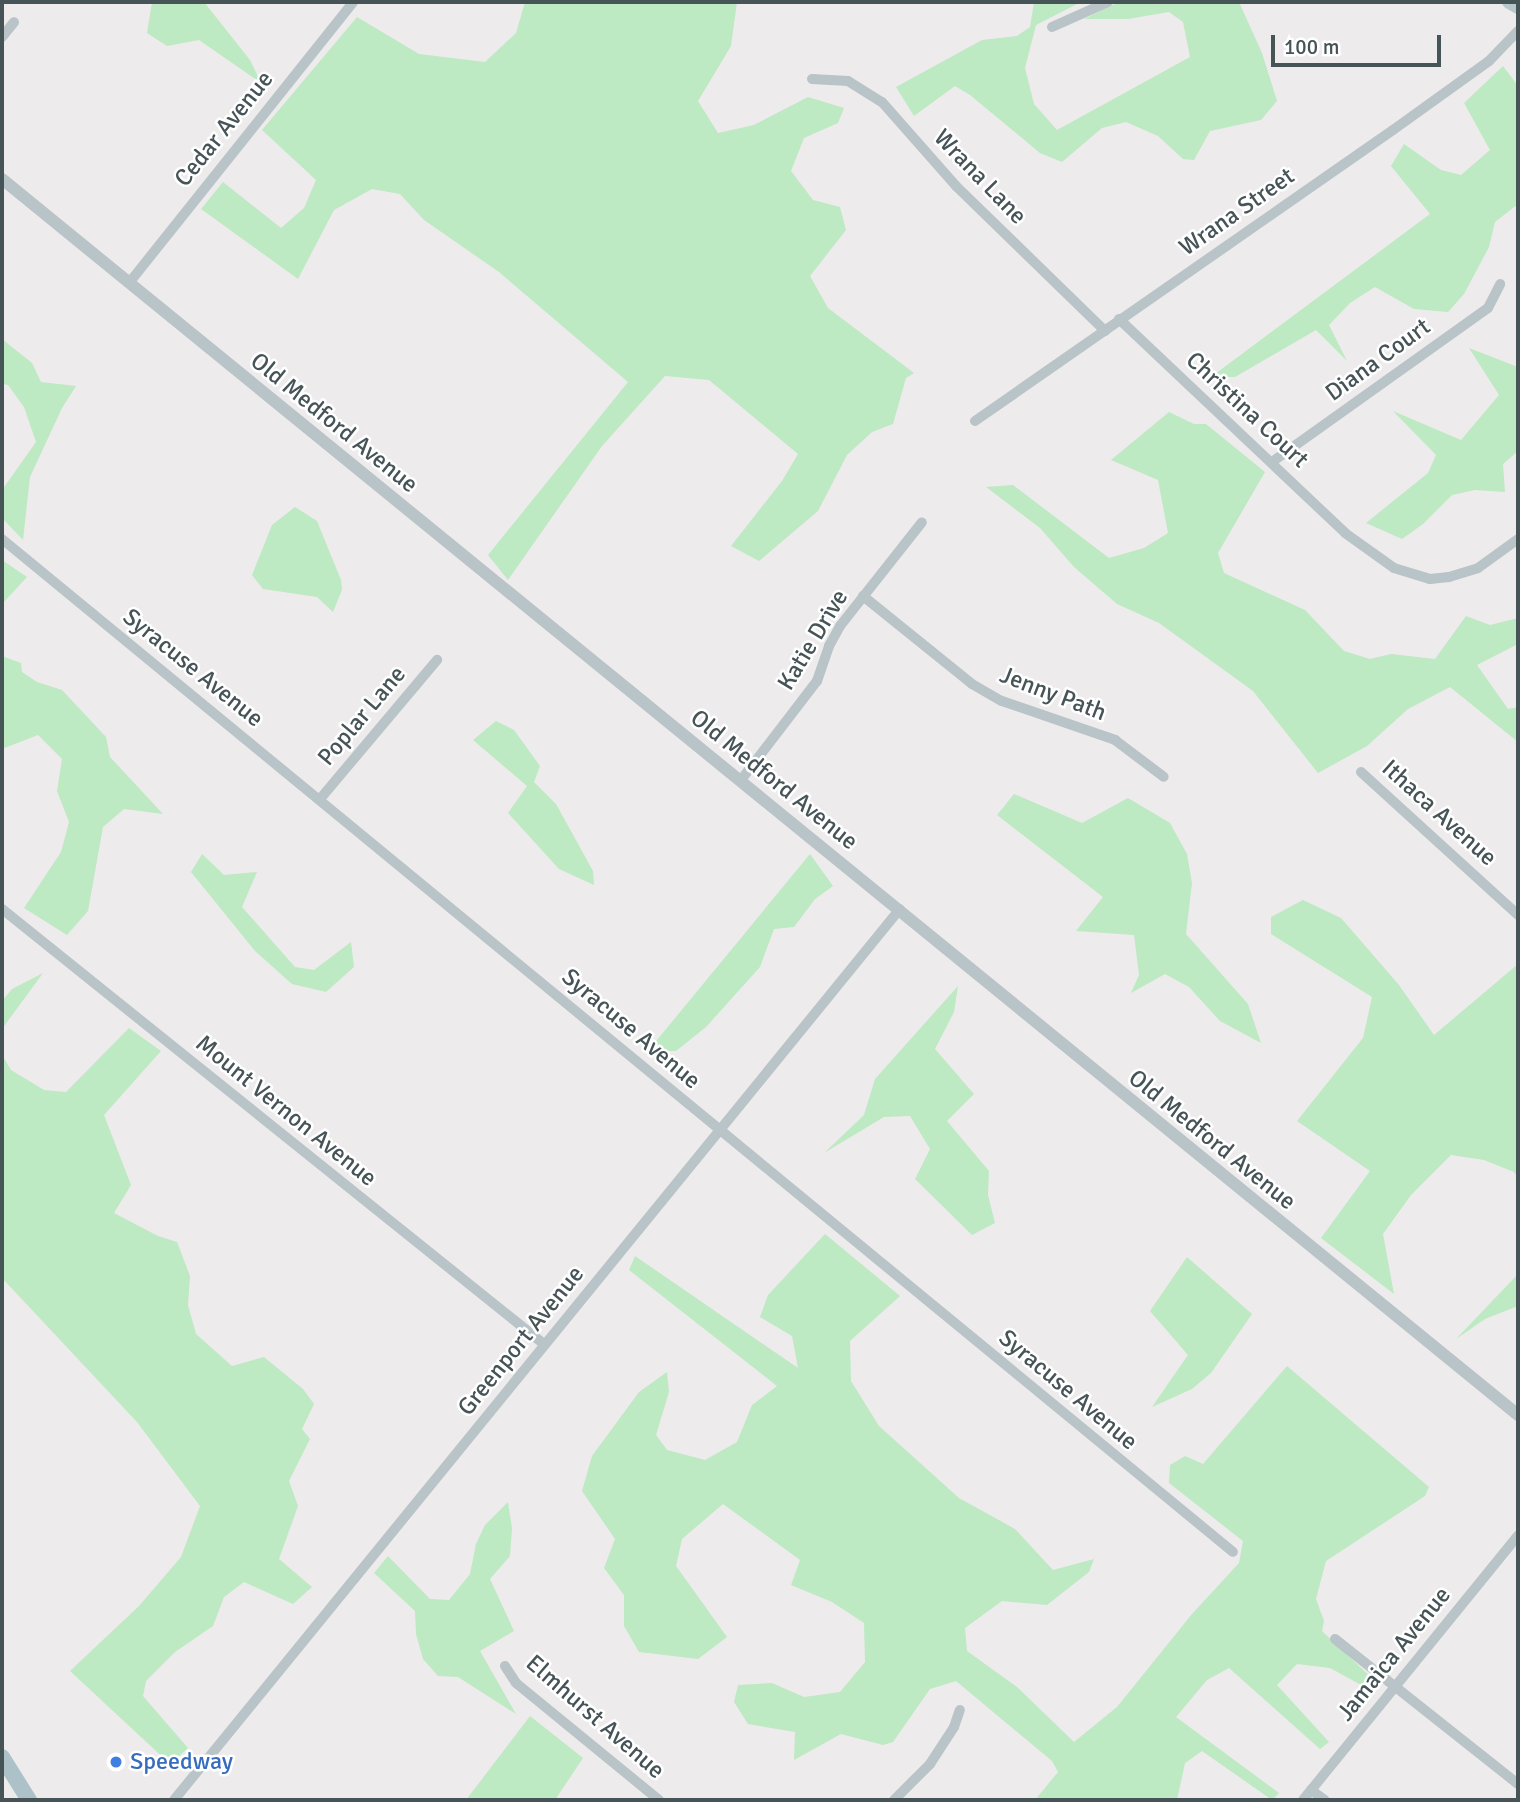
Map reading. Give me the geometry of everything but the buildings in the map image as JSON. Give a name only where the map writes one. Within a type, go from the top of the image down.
[{"type":"main road","points":[[1509,2],[1518,7]]},
{"type":"main road","points":[[2,1757],[29,1800]]},
{"type":"street","name":"Cedar Avenue","points":[[129,283],[353,2]]},
{"type":"street","points":[[1052,27],[1108,2]]},
{"type":"street","points":[[2,37],[14,22]]},
{"type":"street","name":"Wrana Street","points":[[975,421],[1489,61],[1518,31]]},
{"type":"street","name":"Wrana Lane","points":[[812,79],[848,81],[882,102],[956,186],[1105,331]]},
{"type":"street","name":"Old Medford Avenue","points":[[2,179],[1518,1415]]},
{"type":"street","name":"Diana Court","points":[[1272,462],[1488,307],[1500,284]]},
{"type":"street","name":"Christina Court","points":[[1119,319],[1345,533],[1394,568],[1430,579],[1478,568],[1518,539]]},
{"type":"street","name":"Katie Drive","points":[[741,780],[817,681],[829,646],[863,596],[922,522]]},
{"type":"street","name":"Syracuse Avenue","points":[[2,539],[1233,1552]]},
{"type":"street","name":"Jenny Path","points":[[863,596],[972,684],[1002,701],[1115,740],[1164,777]]},
{"type":"street","name":"Poplar Lane","points":[[320,799],[437,660]]},
{"type":"street","name":"Ithaca Avenue","points":[[1362,772],[1518,915]]},
{"type":"street","name":"Mount Vernon Avenue","points":[[2,909],[545,1345]]},
{"type":"street","name":"Greenport Avenue","points":[[174,1800],[900,909]]},
{"type":"street","name":"Jamaica Avenue","points":[[1303,1800],[1518,1535]]},
{"type":"street","points":[[1335,1639],[1518,1784]]},
{"type":"street","name":"Elmhurst Avenue","points":[[505,1666],[516,1683],[659,1800]]},
{"type":"street","points":[[894,1800],[930,1764],[954,1727],[960,1710]]},
{"type":"street","points":[[1311,1790],[1325,1800]]},
{"type":"green space","points":[[152,2],[204,2],[250,60],[261,83],[199,40],[167,46],[147,33]]},
{"type":"green space","points":[[525,2],[737,2],[731,46],[698,101],[718,133],[754,125],[808,97],[844,108],[838,123],[804,138],[791,171],[813,200],[840,207],[846,230],[810,276],[828,308],[914,373],[906,378],[893,424],[872,432],[847,455],[818,511],[759,561],[731,546],[782,481],[798,454],[709,380],[665,376],[602,446],[508,580],[488,555],[628,382],[499,272],[424,220],[400,194],[372,189],[334,210],[298,279],[201,209],[223,182],[281,228],[304,208],[316,180],[262,130],[357,17],[419,54],[485,62],[516,33]]},
{"type":"green space","points":[[1034,2],[1081,2],[1036,25],[1025,68],[1034,104],[1057,130],[1190,57],[1183,22],[1169,12],[1128,19],[1084,19],[1119,2],[1239,2],[1262,53],[1277,101],[1261,120],[1210,131],[1194,160],[1183,159],[1158,136],[1126,122],[1102,128],[1062,162],[1040,153],[970,95],[955,86],[914,116],[896,87],[982,40],[1017,36],[1030,27]]},
{"type":"green space","points":[[1503,66],[1518,86],[1518,204],[1495,222],[1489,247],[1464,294],[1448,312],[1414,309],[1375,287],[1350,303],[1329,325],[1347,361],[1316,330],[1235,377],[1211,377],[1430,214],[1391,166],[1404,144],[1441,170],[1461,175],[1490,150],[1464,103]]},
{"type":"green space","points":[[2,339],[32,363],[41,382],[76,386],[62,408],[30,477],[23,540],[2,518],[2,490],[36,442],[24,407],[8,385],[2,384]]},
{"type":"green space","points":[[1469,348],[1518,367],[1518,451],[1503,464],[1505,492],[1475,490],[1452,495],[1423,524],[1402,539],[1366,523],[1428,473],[1436,455],[1393,411],[1461,440],[1499,395]]},
{"type":"green space","points":[[1169,412],[1194,424],[1206,424],[1265,472],[1218,553],[1224,573],[1305,610],[1344,651],[1370,659],[1391,654],[1435,659],[1466,616],[1490,625],[1518,618],[1518,644],[1477,665],[1508,709],[1518,707],[1518,742],[1450,687],[1408,709],[1367,746],[1318,773],[1253,691],[1159,623],[1117,604],[1074,567],[1040,528],[986,487],[1013,485],[1109,558],[1144,548],[1168,533],[1158,480],[1111,460]]},
{"type":"green space","points":[[295,507],[317,521],[341,580],[342,590],[333,612],[317,597],[263,589],[252,575],[272,525]]},
{"type":"green space","points":[[2,560],[27,577],[2,604]]},
{"type":"green space","points":[[2,656],[21,663],[22,672],[37,682],[62,690],[106,737],[110,757],[163,814],[124,809],[103,827],[88,911],[67,935],[24,908],[61,852],[69,822],[57,791],[62,759],[38,735],[2,749]]},
{"type":"green space","points":[[496,721],[514,730],[540,766],[534,782],[556,804],[593,871],[594,885],[559,869],[508,813],[527,786],[473,740]]},
{"type":"green space","points":[[1014,794],[1082,823],[1128,798],[1170,823],[1187,854],[1192,883],[1186,934],[1248,1004],[1261,1043],[1220,1021],[1189,987],[1165,974],[1131,993],[1139,975],[1134,935],[1076,931],[1103,897],[997,815]]},
{"type":"green space","points":[[202,854],[224,875],[257,872],[242,907],[295,967],[314,970],[351,942],[354,967],[326,992],[292,984],[255,951],[191,872]]},
{"type":"green space","points":[[810,854],[833,886],[815,899],[794,927],[774,929],[760,967],[706,1027],[676,1051],[648,1051]]},
{"type":"green space","points":[[1303,900],[1341,918],[1399,985],[1434,1035],[1518,964],[1518,1178],[1514,1172],[1484,1160],[1451,1155],[1411,1195],[1383,1234],[1394,1294],[1321,1238],[1370,1171],[1297,1121],[1363,1038],[1372,997],[1271,934],[1271,917]]},
{"type":"green space","points":[[43,973],[2,1029],[2,1001],[12,989]]},
{"type":"green space","points":[[958,986],[954,1012],[935,1049],[974,1094],[947,1121],[989,1171],[988,1195],[995,1223],[972,1235],[915,1179],[930,1149],[910,1116],[884,1117],[824,1153],[864,1115],[875,1079]]},
{"type":"green space","points":[[129,1028],[161,1051],[104,1115],[131,1185],[114,1213],[158,1236],[177,1242],[190,1276],[188,1305],[196,1334],[232,1366],[264,1357],[303,1389],[314,1404],[302,1429],[310,1439],[289,1481],[298,1506],[279,1559],[312,1587],[293,1604],[244,1582],[224,1597],[213,1626],[175,1652],[146,1681],[143,1696],[188,1748],[170,1764],[70,1671],[139,1606],[181,1557],[200,1506],[137,1422],[2,1278],[2,1055],[11,1070],[44,1090],[66,1092]]},
{"type":"green space","points":[[825,1234],[900,1296],[850,1341],[851,1381],[879,1426],[959,1498],[1015,1529],[1053,1570],[1094,1559],[1089,1572],[1047,1605],[1002,1601],[965,1628],[967,1651],[1017,1687],[1074,1742],[1117,1707],[1192,1614],[1239,1563],[1243,1541],[1169,1483],[1170,1465],[1185,1456],[1203,1464],[1287,1366],[1429,1487],[1425,1496],[1326,1561],[1316,1599],[1324,1621],[1322,1631],[1375,1681],[1363,1686],[1330,1668],[1297,1664],[1277,1685],[1329,1742],[1320,1749],[1229,1668],[1207,1680],[1176,1717],[1279,1793],[1272,1800],[1202,1751],[1185,1763],[1177,1800],[1035,1800],[1058,1772],[1052,1761],[956,1681],[930,1689],[893,1742],[883,1745],[841,1734],[794,1760],[795,1732],[748,1724],[734,1702],[738,1685],[772,1683],[804,1697],[840,1692],[865,1662],[864,1623],[832,1602],[791,1585],[800,1560],[723,1504],[682,1539],[676,1566],[727,1637],[698,1659],[639,1652],[624,1626],[624,1595],[604,1568],[615,1539],[582,1491],[592,1456],[639,1392],[667,1372],[669,1392],[656,1435],[667,1450],[705,1460],[737,1442],[752,1405],[777,1386],[629,1270],[635,1256],[798,1368],[792,1336],[760,1317],[768,1295]]},
{"type":"green space","points":[[1187,1257],[1252,1314],[1211,1373],[1192,1389],[1152,1407],[1188,1355],[1150,1311]]},
{"type":"green space","points":[[1518,1274],[1518,1306],[1485,1319],[1456,1339]]},
{"type":"green space","points":[[508,1502],[512,1528],[510,1556],[490,1579],[514,1631],[480,1651],[516,1714],[458,1677],[438,1676],[423,1659],[416,1634],[415,1611],[374,1573],[388,1556],[430,1599],[449,1600],[470,1574],[476,1544],[485,1525]]},
{"type":"green space","points":[[530,1716],[583,1758],[555,1800],[466,1800]]},
{"type":"place","name":"Speedway","points":[[116,1762]]}]
